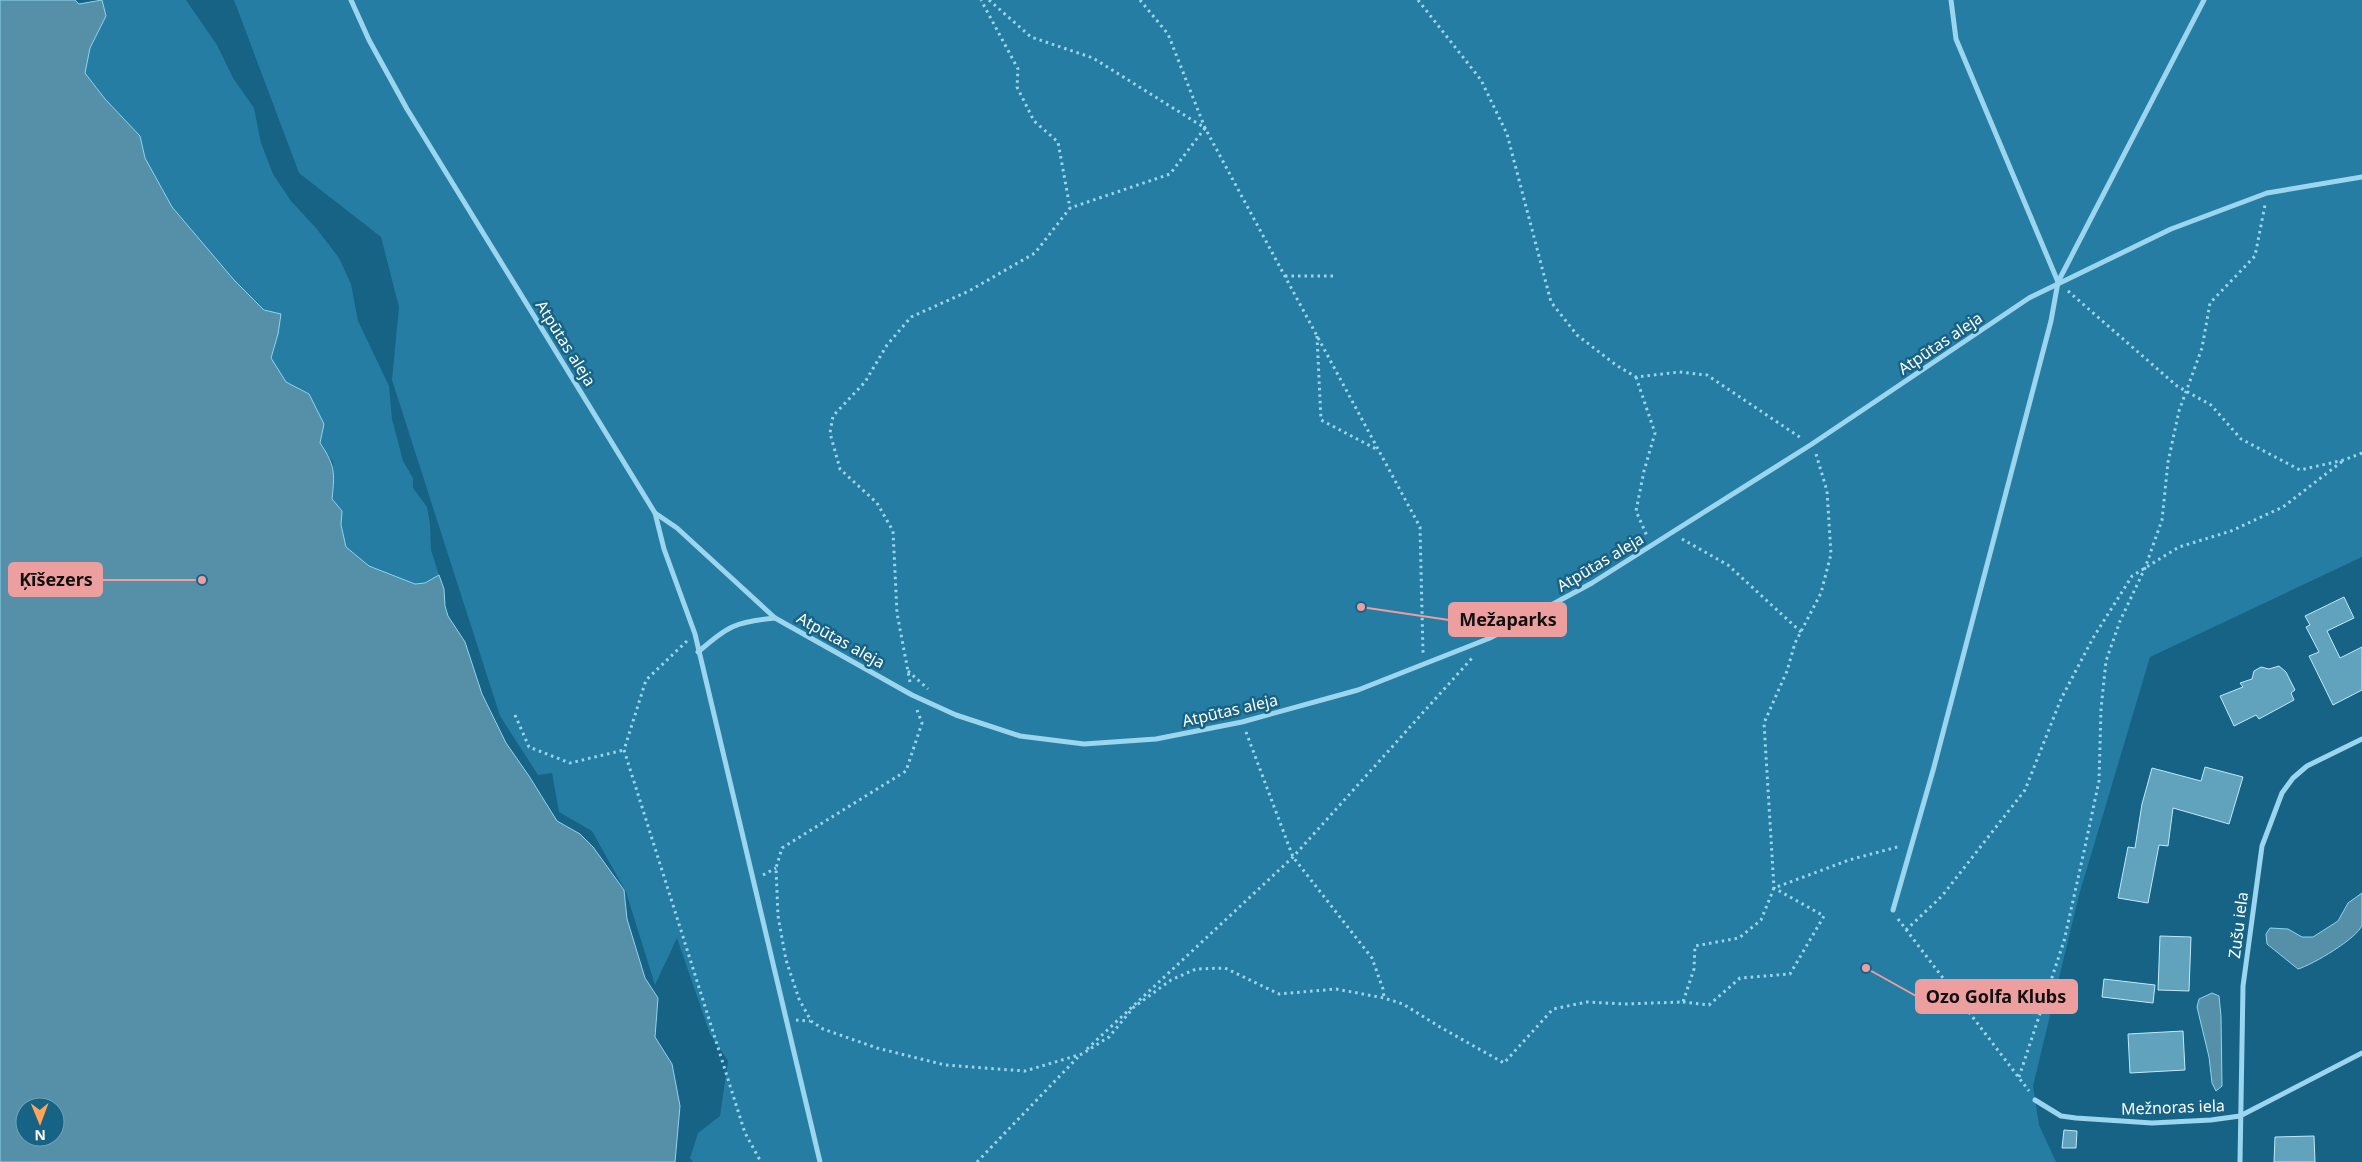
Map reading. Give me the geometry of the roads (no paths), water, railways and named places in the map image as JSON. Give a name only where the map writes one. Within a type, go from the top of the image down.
[{"type":"street","name":"Atpūtas aleja","points":[[351,0],[369,40],[407,109],[655,513],[677,528],[775,618],[912,695],[956,715],[1020,736],[1084,744],[1156,738],[1242,722],[1358,690],[1490,638],[1592,583],[1812,444],[2029,298],[2058,282],[2171,229],[2267,193],[2362,178]]},
{"type":"street","points":[[1950,0],[1956,39],[2058,282]]},
{"type":"street","points":[[1892,910],[1934,768],[2052,321],[2058,282],[2204,0]]},
{"type":"street","points":[[655,513],[664,549],[695,634],[820,1162]]},
{"type":"street","points":[[698,652],[727,628],[748,620],[775,618]]},
{"type":"street","name":"Zušu iela","points":[[2240,1162],[2243,986],[2261,855],[2271,819],[2282,793],[2293,778],[2307,766],[2362,739]]},
{"type":"street","name":"Mežnoras iela","points":[[2035,1100],[2061,1116],[2119,1122],[2152,1123],[2211,1120],[2240,1116],[2362,1053]]},
{"type":"place","name":"Ķīšezers","points":[[202,580]]},
{"type":"place","name":"Mežaparks","points":[[1361,607]]},
{"type":"place","name":"Ozo Golfa Klubs","points":[[1866,968]]}]
